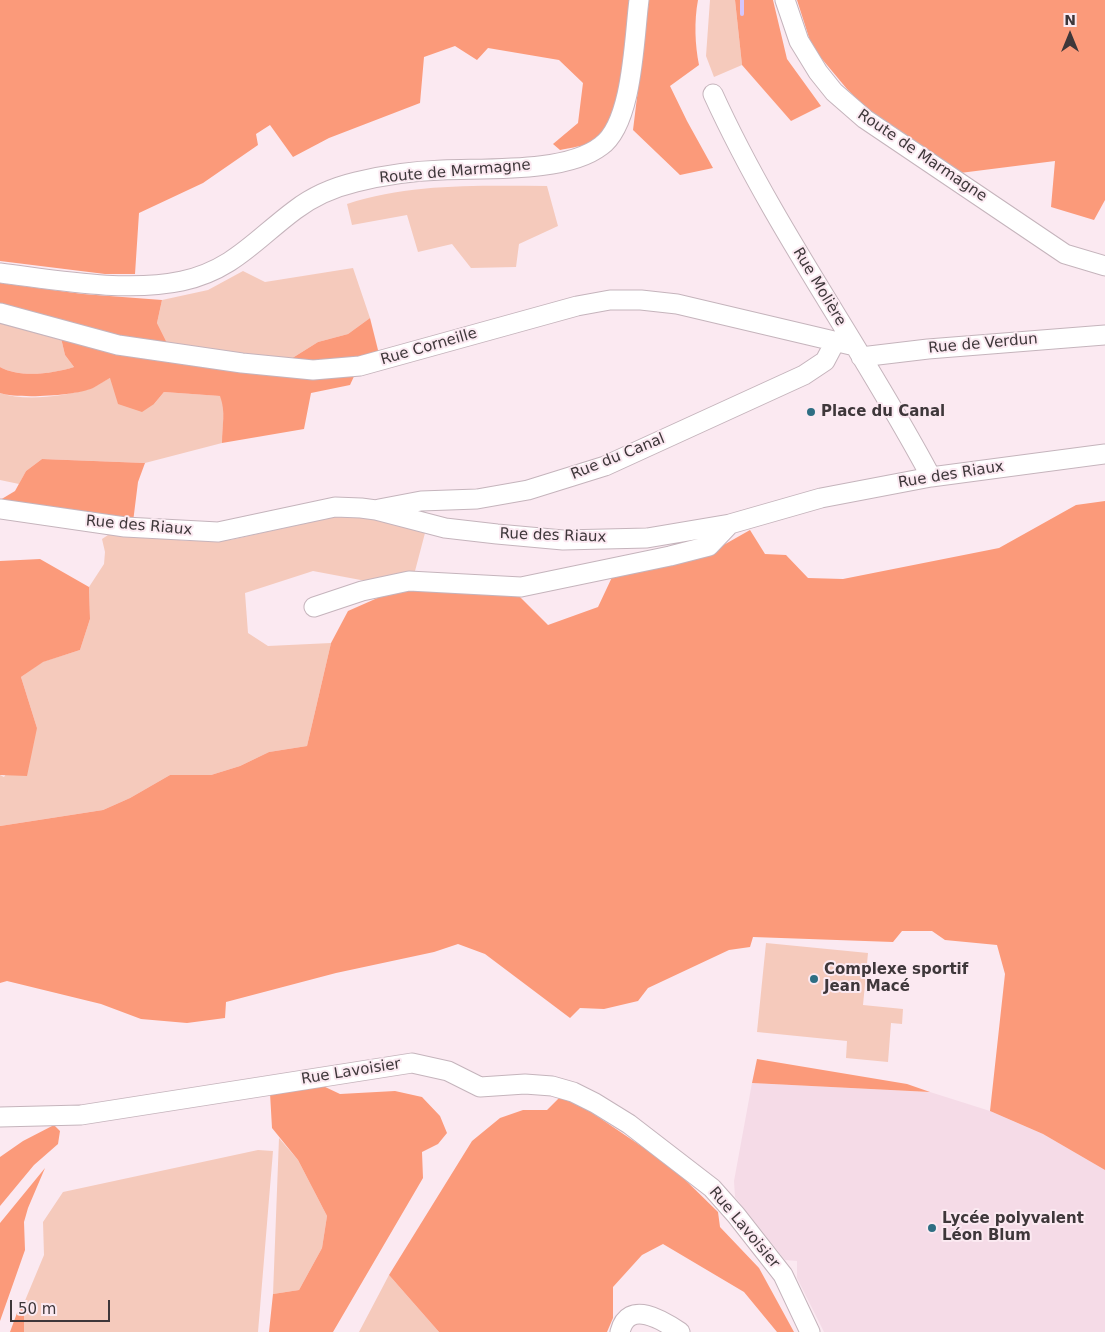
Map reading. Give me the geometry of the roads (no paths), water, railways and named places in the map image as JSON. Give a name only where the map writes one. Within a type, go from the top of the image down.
[{"type":"street","name":"Route de Marmagne","points":[[0,273],[112,284],[147,285],[182,281],[226,265],[249,250],[295,210],[325,193],[354,182],[439,170],[562,163],[583,157],[602,146],[616,130],[626,107],[639,0]]},
{"type":"street","name":"Route de Marmagne","points":[[785,0],[799,40],[818,72],[834,92],[865,119],[1065,254],[1105,266]]},
{"type":"street","name":"Rue Molière","points":[[713,94],[737,148],[858,351],[896,410],[931,476]]},
{"type":"street","name":"Rue Corneille","points":[[0,313],[118,345],[242,363],[313,370],[360,366],[568,309],[610,300],[641,300],[677,304],[836,342],[858,351]]},
{"type":"street","name":"Rue de Verdun","points":[[858,351],[1105,336]]},
{"type":"street","name":"Rue du Canal","points":[[376,510],[421,501],[477,499],[528,490],[605,466],[804,374],[825,361],[836,342]]},
{"type":"street","name":"Rue des Riaux","points":[[0,509],[125,527],[218,532],[335,507],[376,510],[445,528],[563,540],[647,538],[730,524],[821,498],[931,476],[1105,454]]},
{"type":"street","points":[[314,607],[362,591],[409,581],[521,587],[709,546],[730,524]]},
{"type":"street","name":"Rue Lavoisier","points":[[0,1117],[81,1115],[412,1063],[448,1071],[480,1087],[526,1084],[552,1086],[573,1092],[630,1124],[712,1188],[783,1275],[810,1332]]},
{"type":"street","points":[[620,1332],[625,1320],[638,1314],[661,1318],[680,1332]]},
{"type":"waterway","points":[[742,0],[742,14]]},
{"type":"place","name":"Place du Canal","points":[[811,412]]},
{"type":"place","name":"Complexe sportif Jean Macé","points":[[814,979]]},
{"type":"place","name":"Lycée polyvalent Léon Blum","points":[[932,1228]]}]
